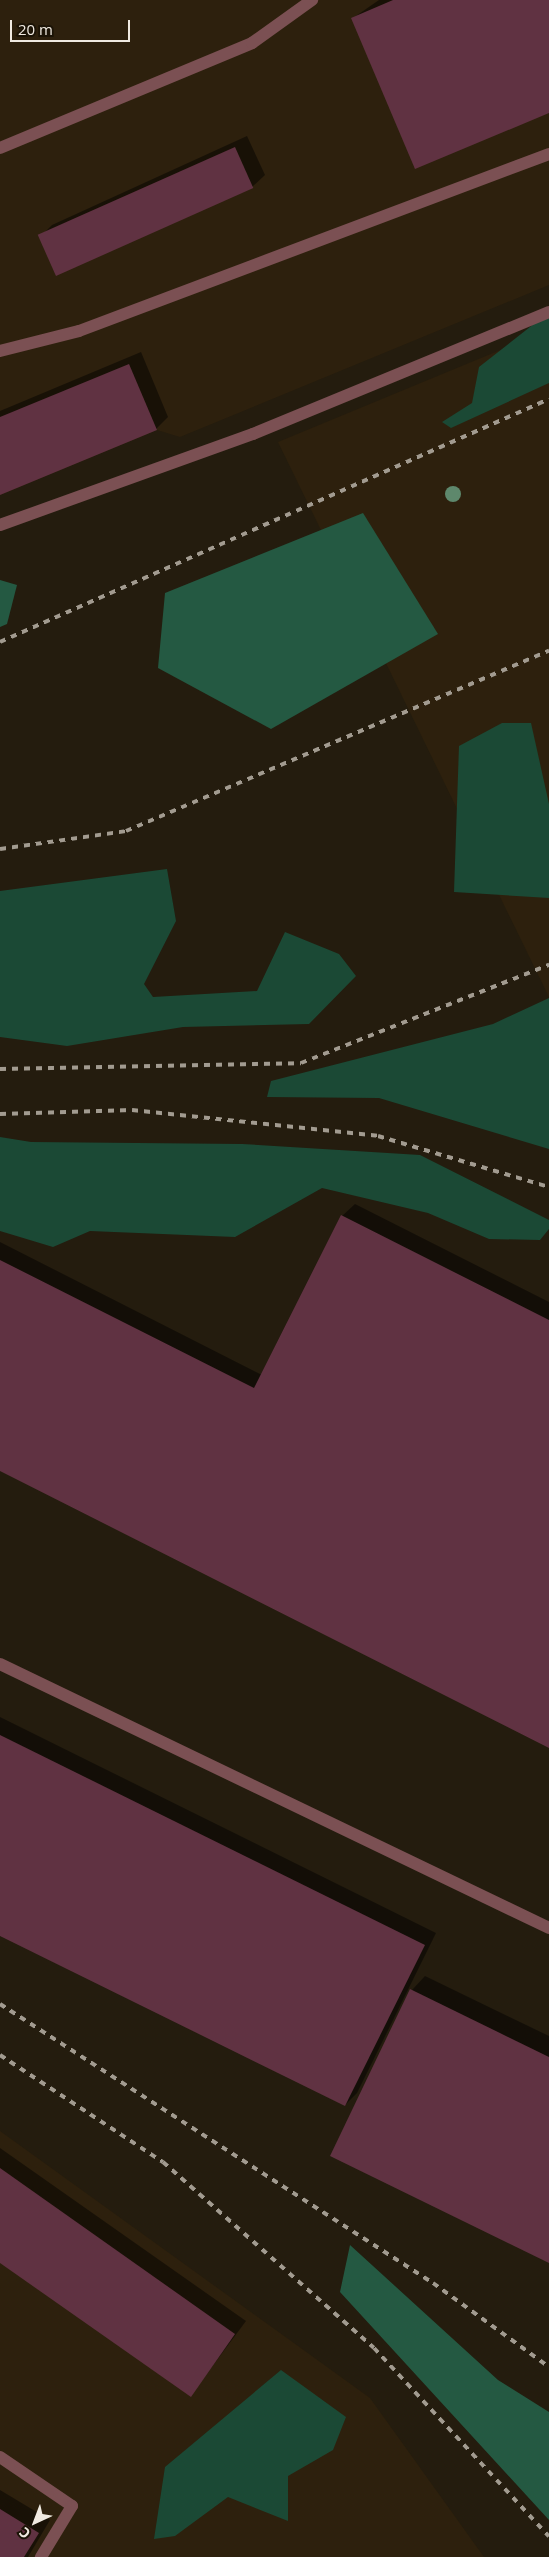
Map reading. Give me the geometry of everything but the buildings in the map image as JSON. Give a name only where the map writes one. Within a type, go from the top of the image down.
[{"type":"lane","points":[[0,148],[252,43],[312,0]]},
{"type":"lane","points":[[0,351],[79,331],[549,154]]},
{"type":"lane","points":[[0,524],[253,434],[549,312]]},
{"type":"lane","points":[[0,1664],[549,1928]]},
{"type":"lane","points":[[0,2457],[72,2506],[41,2557]]},
{"type":"shaded area","points":[[0,0],[549,0],[549,285],[180,437],[157,430],[0,495]]},
{"type":"shaded area","points":[[549,330],[549,997],[278,442]]},
{"type":"shaded area","points":[[0,2131],[370,2398],[484,2557],[0,2557]]},
{"type":"green space","points":[[549,312],[549,383],[451,428],[442,422],[472,403],[479,367]]},
{"type":"green space","points":[[363,513],[438,634],[271,729],[158,668],[165,593]]},
{"type":"green space","points":[[0,580],[17,585],[7,624],[0,627]]},
{"type":"green space","points":[[502,723],[531,723],[549,804],[549,898],[454,892],[459,746]]},
{"type":"green space","points":[[167,869],[176,921],[144,984],[153,997],[257,991],[285,932],[339,954],[356,976],[309,1024],[183,1027],[67,1046],[0,1037],[0,891]]},
{"type":"green space","points":[[549,998],[549,1149],[379,1098],[267,1097],[271,1081],[493,1024]]},
{"type":"green space","points":[[0,1137],[31,1142],[242,1144],[420,1155],[549,1220],[549,1229],[540,1240],[489,1239],[428,1213],[322,1188],[235,1237],[90,1231],[53,1247],[0,1231]]},
{"type":"green space","points":[[350,2245],[498,2380],[549,2412],[549,2520],[340,2292]]},
{"type":"green space","points":[[281,2370],[346,2417],[333,2450],[288,2476],[288,2521],[228,2497],[175,2536],[154,2539],[165,2467]]},
{"type":"railway","points":[[0,642],[549,399]]},
{"type":"railway","points":[[0,849],[126,831],[549,651]]},
{"type":"railway","points":[[0,1069],[301,1063],[549,965]]},
{"type":"railway","points":[[0,1114],[132,1110],[378,1136],[549,1187]]},
{"type":"railway","points":[[0,2004],[433,2283],[549,2367]]},
{"type":"railway","points":[[0,2055],[163,2162],[374,2348],[549,2536]]}]
